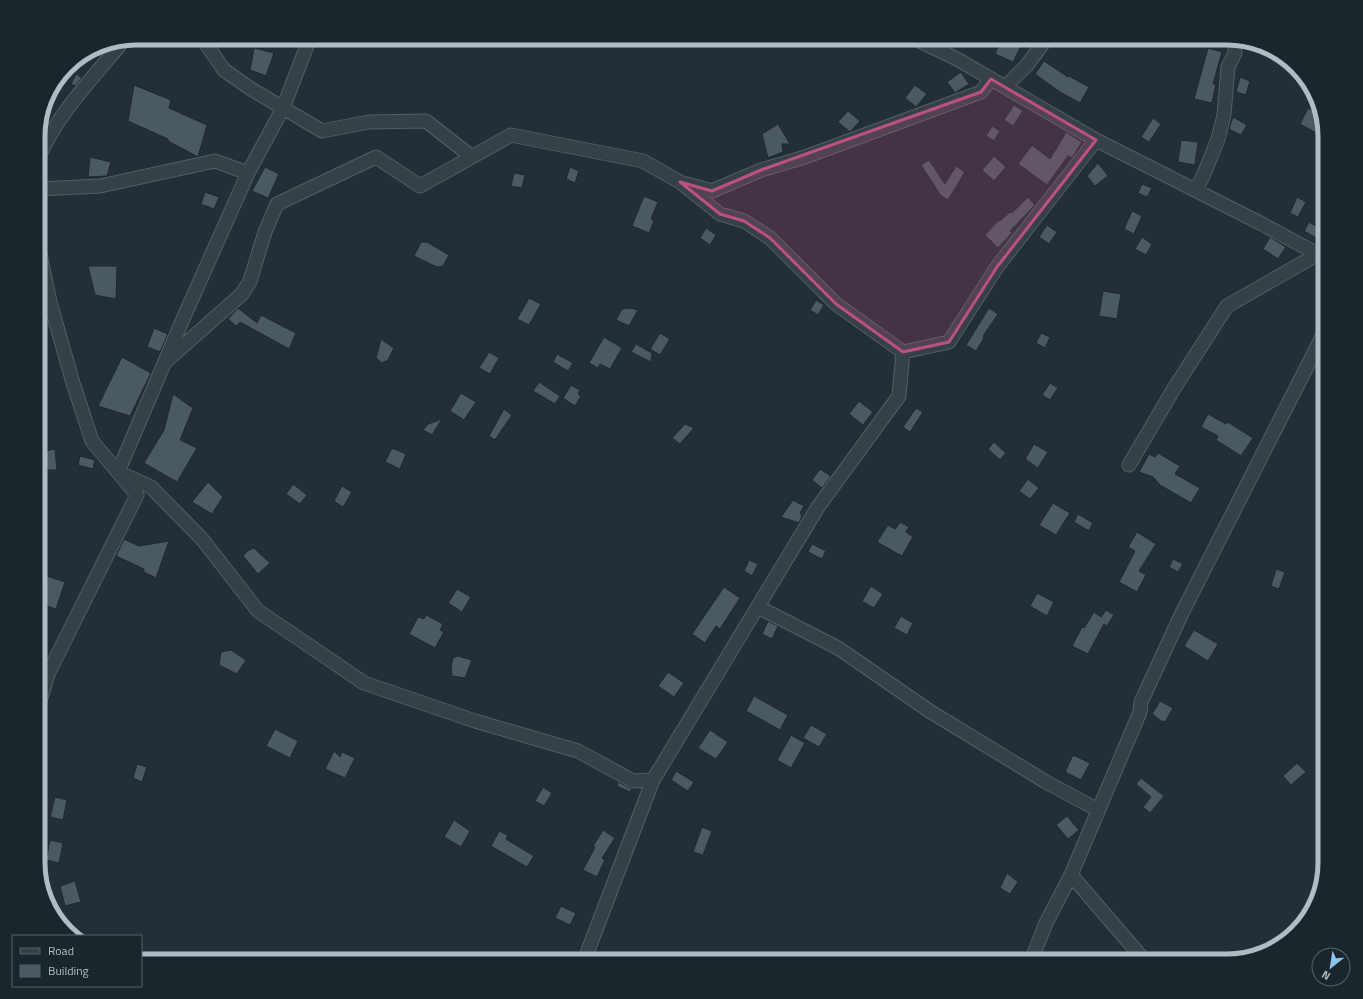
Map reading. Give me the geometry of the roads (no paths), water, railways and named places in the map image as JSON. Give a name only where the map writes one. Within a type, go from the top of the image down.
[{"type":"street","points":[[207,45],[224,70],[251,89],[322,131],[369,122],[426,121],[472,157]]},
{"type":"street","points":[[118,472],[248,173],[283,108],[307,45]]},
{"type":"street","points":[[927,45],[958,59],[1096,140],[1196,190],[1318,254]]},
{"type":"street","points":[[1005,87],[1027,65],[1042,45]]},
{"type":"street","points":[[1196,190],[1218,139],[1224,115],[1228,67],[1235,53],[1235,45]]},
{"type":"street","points":[[45,143],[61,117],[118,47]]},
{"type":"street","points":[[680,182],[712,191],[761,170],[805,157],[981,92],[992,79]]},
{"type":"street","points":[[166,361],[242,294],[250,281],[264,232],[277,204],[376,157],[420,186],[511,135],[643,161],[680,182],[720,214],[744,221],[770,238],[836,304],[903,352],[949,342],[997,266],[1096,140]]},
{"type":"street","points":[[45,189],[100,186],[215,161],[248,173]]},
{"type":"street","points":[[1129,464],[1173,390],[1227,306],[1318,258]]},
{"type":"street","points":[[45,278],[51,307],[72,383],[92,441],[137,495]]},
{"type":"street","points":[[45,305],[51,307]]},
{"type":"street","points":[[1034,954],[1046,923],[1071,875],[1140,712],[1141,702],[1182,613],[1318,345]]},
{"type":"street","points":[[587,954],[653,780],[818,507],[900,396],[903,352]]},
{"type":"street","points":[[118,472],[137,495]]},
{"type":"street","points":[[118,472],[151,487],[202,539],[258,611],[364,683],[475,721],[578,751],[634,781],[653,780]]},
{"type":"street","points":[[45,684],[48,674],[137,495]]},
{"type":"street","points":[[758,607],[838,648],[931,712],[1046,782],[1098,810]]},
{"type":"street","points":[[1071,875],[1139,954]]}]
